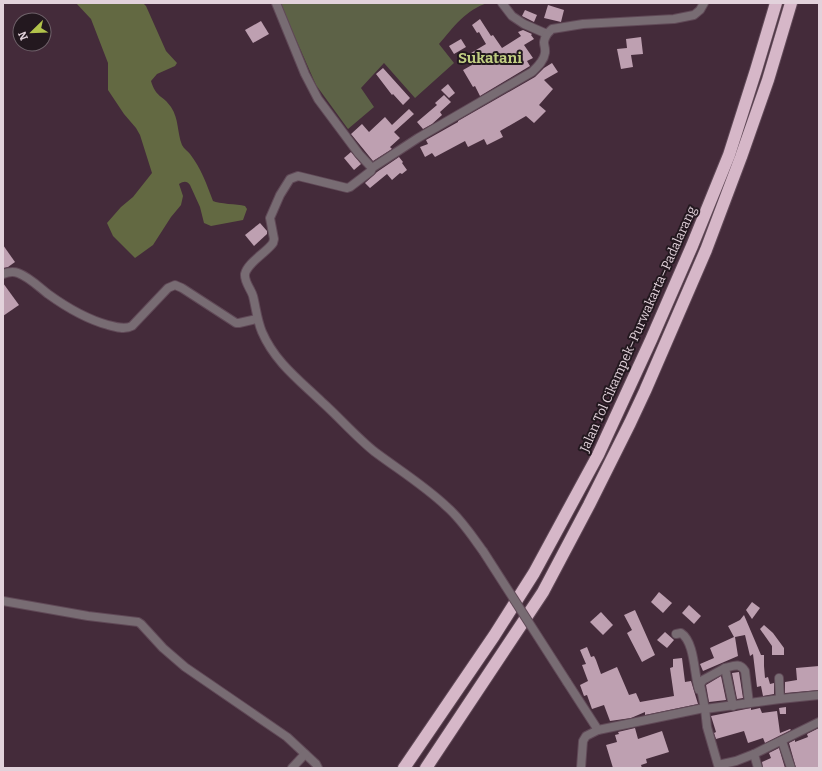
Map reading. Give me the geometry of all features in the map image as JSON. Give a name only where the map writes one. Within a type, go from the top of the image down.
[{"type":"highway","name":"Jalan Tol Cikampek–Purwakarta–Padalarang","points":[[404,768],[494,636],[534,573],[598,455],[628,393],[676,282],[728,155],[776,3]]},
{"type":"highway","points":[[426,768],[543,592],[589,505],[642,397],[706,250],[768,80],[791,3]]},
{"type":"street","points":[[276,3],[305,74],[318,99],[359,154],[372,168]]},
{"type":"street","points":[[502,3],[512,16],[524,24],[547,34]]},
{"type":"street","points":[[598,730],[483,551],[461,521],[447,507],[413,479],[374,451],[322,401],[299,382],[277,357],[261,331],[257,320],[253,295],[246,281],[246,272],[251,264],[273,243],[274,239],[270,218],[280,195],[290,179],[298,176],[347,188],[357,183],[372,168],[409,144],[532,72],[542,62],[545,54],[543,44],[547,34],[552,29],[583,24],[674,19],[694,15],[700,10],[704,3]]},
{"type":"street","points":[[3,274],[16,272],[24,276],[56,300],[84,317],[114,327],[124,328],[132,326],[168,288],[175,285],[237,323],[257,320]]},
{"type":"street","points":[[3,601],[88,616],[138,622],[163,648],[185,667],[287,737],[316,764],[318,768]]},
{"type":"street","points":[[676,634],[681,634],[688,639],[692,652],[696,680],[705,709]]},
{"type":"street","points":[[750,703],[745,671],[738,665],[725,668],[703,680],[700,684],[707,727],[719,767],[754,754],[819,722]]},
{"type":"street","points":[[725,668],[733,706]]},
{"type":"street","points":[[779,678],[780,699]]},
{"type":"street","points":[[581,768],[583,741],[586,736],[598,730],[705,709],[780,699],[819,696]]},
{"type":"street","points":[[782,741],[790,768]]},
{"type":"street","points":[[292,768],[305,754]]},
{"type":"street","points":[[754,754],[758,768]]},
{"type":"green space","points":[[76,3],[143,3],[146,6],[166,51],[177,63],[175,66],[157,74],[151,81],[153,87],[157,94],[168,103],[174,112],[182,145],[197,165],[213,201],[245,206],[247,209],[243,220],[211,226],[204,223],[200,207],[190,185],[187,182],[184,182],[179,184],[183,196],[181,205],[171,217],[153,245],[135,258],[113,236],[107,223],[121,207],[133,197],[152,173],[140,135],[108,90],[108,63],[91,19]]},
{"type":"green space","points":[[280,3],[488,3],[467,14],[439,44],[454,63],[415,98],[384,63],[361,88],[374,107],[348,129],[316,85]]},
{"type":"building","points":[[548,5],[564,10],[561,22],[544,18]]},
{"type":"building","points":[[525,10],[537,15],[534,22],[522,16]]},
{"type":"building","points":[[480,19],[491,36],[493,35],[502,48],[521,36],[518,32],[523,30],[532,34],[531,35],[534,39],[524,45],[533,58],[527,61],[530,66],[480,96],[475,86],[473,87],[463,70],[472,65],[466,56],[486,44],[479,32],[477,33],[472,25]]},
{"type":"building","points":[[261,21],[269,34],[253,43],[245,30]]},
{"type":"building","points":[[641,37],[643,54],[631,55],[633,67],[621,69],[617,49],[627,48],[626,39]]},
{"type":"building","points":[[461,39],[466,47],[454,54],[449,46]]},
{"type":"building","points":[[552,63],[558,72],[544,80],[553,89],[539,105],[546,111],[534,123],[526,116],[500,131],[503,137],[487,145],[484,139],[468,147],[465,141],[435,157],[432,153],[425,157],[420,147],[428,144],[426,140],[535,77],[544,68]]},
{"type":"building","points":[[383,68],[410,98],[403,105],[393,94],[392,95],[376,74]]},
{"type":"building","points":[[448,84],[455,93],[449,98],[441,90]]},
{"type":"building","points":[[444,95],[451,102],[440,112],[442,115],[432,124],[423,129],[417,122],[437,105],[435,103]]},
{"type":"building","points":[[409,109],[414,114],[394,132],[400,138],[390,147],[392,149],[373,161],[351,134],[362,124],[369,132],[385,117],[392,125]]},
{"type":"building","points":[[351,152],[361,164],[354,170],[344,158]]},
{"type":"building","points":[[399,157],[407,170],[402,174],[400,173],[392,180],[387,174],[370,188],[365,183],[377,172]]},
{"type":"building","points":[[260,223],[267,231],[267,234],[254,246],[245,235]]},
{"type":"building","points":[[3,245],[15,262],[8,267],[3,268]]},
{"type":"building","points":[[3,283],[19,305],[3,316]]},
{"type":"building","points":[[659,592],[672,603],[663,613],[651,602]]},
{"type":"building","points":[[752,602],[760,608],[752,619],[746,610]]},
{"type":"building","points":[[689,605],[701,616],[694,624],[682,613]]},
{"type":"building","points":[[635,610],[655,655],[642,662],[627,633],[632,630],[624,615]]},
{"type":"building","points":[[601,612],[613,625],[603,635],[590,622]]},
{"type":"building","points":[[744,615],[761,655],[764,655],[765,678],[768,677],[770,684],[774,683],[774,694],[763,696],[761,686],[757,687],[753,654],[750,656],[745,635],[735,637],[738,656],[703,671],[700,664],[714,658],[710,648],[734,637],[728,626],[740,620]]},
{"type":"building","points":[[764,625],[773,633],[784,648],[784,655],[772,655],[772,646],[760,629]]},
{"type":"building","points":[[665,632],[674,640],[667,648],[657,640]]},
{"type":"building","points":[[587,647],[591,657],[594,656],[601,674],[617,667],[629,695],[636,693],[640,702],[674,696],[670,668],[673,667],[673,659],[682,658],[685,682],[691,681],[698,704],[645,715],[645,712],[631,718],[610,721],[604,705],[592,709],[587,695],[584,696],[580,685],[588,681],[582,665],[586,664],[580,650]]},
{"type":"building","points":[[819,666],[819,690],[785,693],[785,682],[797,680],[796,668]]},
{"type":"building","points":[[739,672],[743,698],[737,699],[732,673]]},
{"type":"building","points":[[721,676],[726,700],[709,702],[706,685]]},
{"type":"building","points":[[786,707],[786,714],[780,714],[779,708]]},
{"type":"building","points":[[751,708],[751,710],[760,708],[762,713],[777,711],[780,733],[790,729],[791,730],[765,743],[763,738],[748,743],[744,731],[716,739],[714,733],[716,732],[711,716]]},
{"type":"building","points":[[635,728],[638,739],[662,731],[669,752],[646,759],[647,763],[641,765],[642,768],[613,768],[606,745],[617,742],[615,735],[619,734],[618,732]]},
{"type":"building","points":[[819,728],[819,768],[796,768],[789,743],[808,737],[807,734]]},
{"type":"building","points":[[779,748],[785,768],[763,768],[762,762],[771,758],[769,753]]},
{"type":"district","name":"Sukatani","points":[[490,58]]}]
